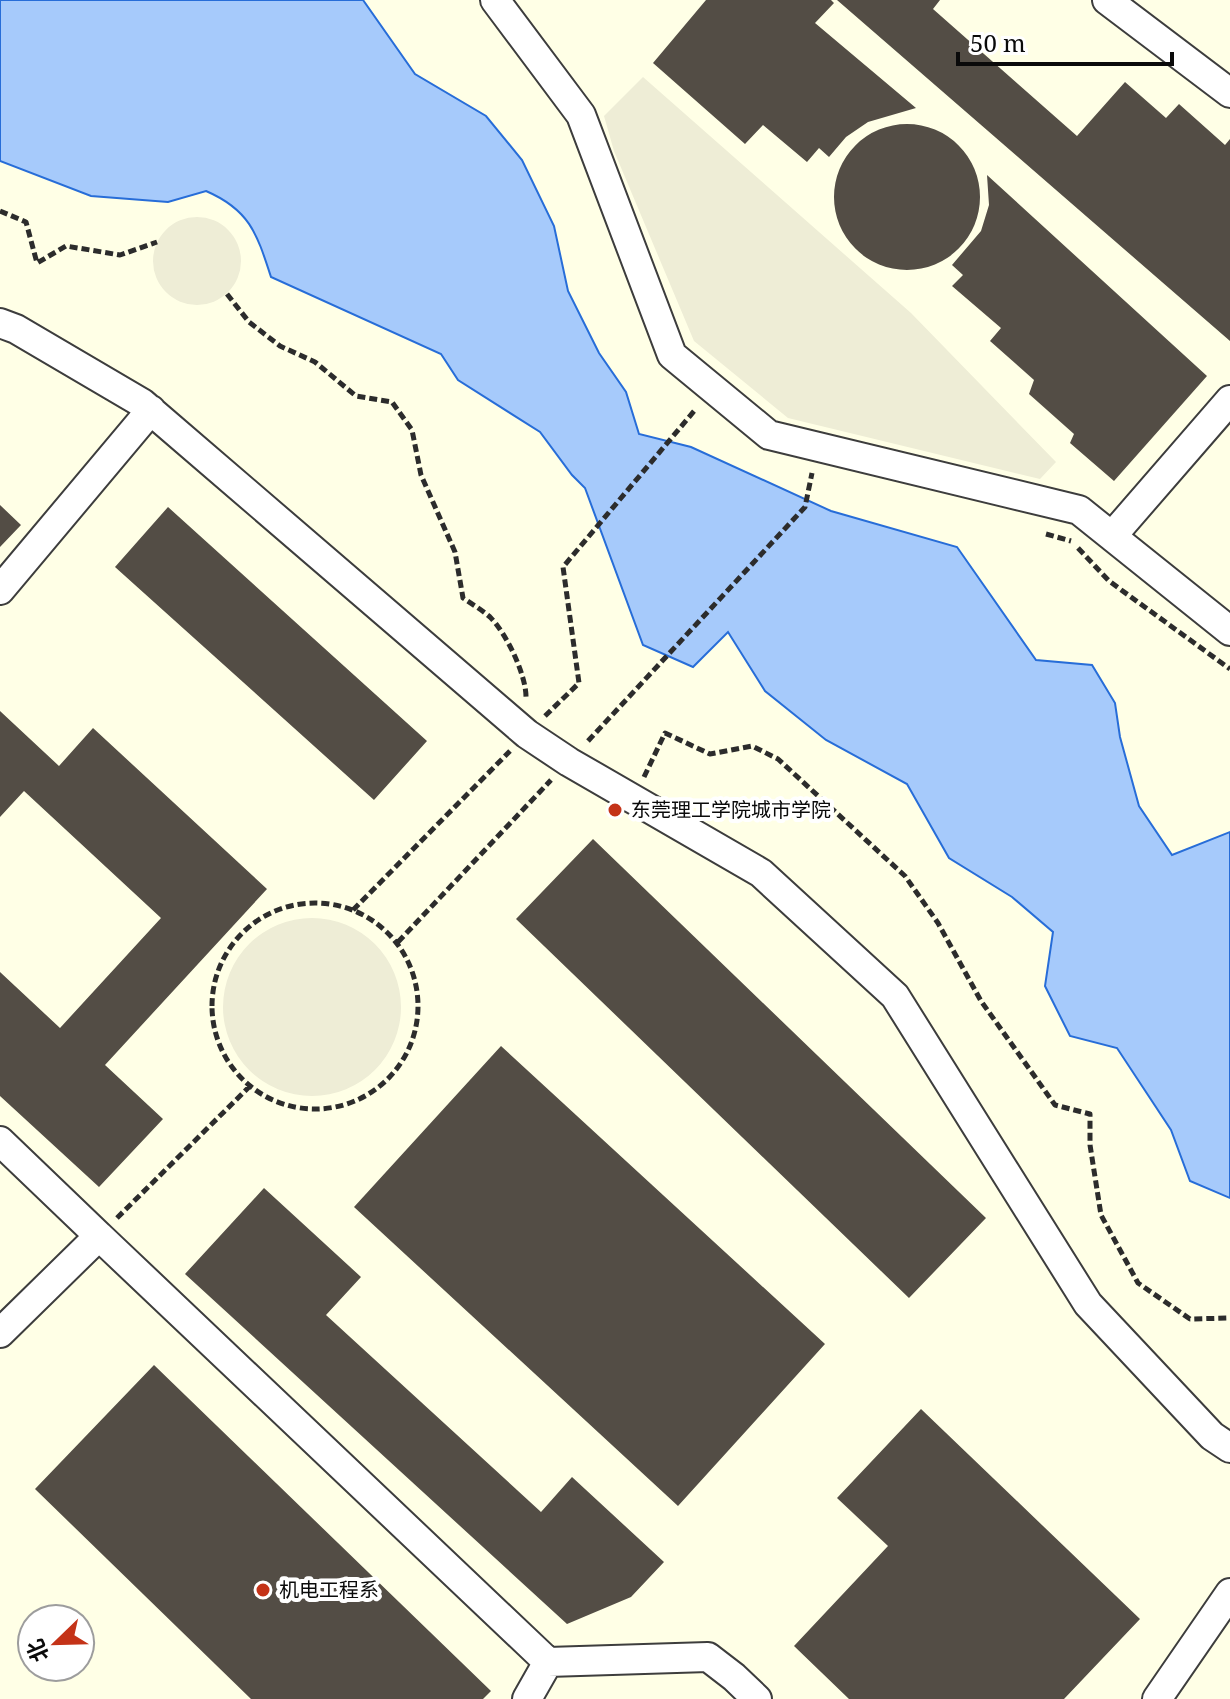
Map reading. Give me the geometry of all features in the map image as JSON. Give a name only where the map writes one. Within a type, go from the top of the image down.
[{"type":"street","points":[[495,0],[581,115],[672,355],[769,435],[1079,510],[1230,631]]},
{"type":"street","points":[[1107,0],[1230,93]]},
{"type":"street","points":[[0,323],[16,329],[151,410],[527,734],[569,762],[761,873],[895,996],[1088,1304],[1212,1436],[1230,1448]]},
{"type":"street","points":[[1112,536],[1230,400]]},
{"type":"street","points":[[0,590],[151,410]]},
{"type":"street","points":[[0,1141],[548,1662],[708,1657],[757,1699]]},
{"type":"street","points":[[0,1333],[99,1236]]},
{"type":"street","points":[[1157,1699],[1230,1593]]},
{"type":"street","points":[[527,1699],[548,1662]]},
{"type":"path","points":[[0,211],[26,222],[37,263],[66,246],[120,255],[157,242]]},
{"type":"path","points":[[227,294],[249,322],[280,346],[315,362],[356,396],[392,402],[412,430],[421,475],[455,552],[463,598],[491,617],[515,653],[526,691],[527,734]]},
{"type":"path","points":[[353,910],[579,683],[563,567],[713,389]]},
{"type":"path","points":[[398,942],[805,507],[815,446]]},
{"type":"path","points":[[811,475],[822,476]]},
{"type":"path","points":[[1040,532],[1070,540],[1109,581],[1230,669]]},
{"type":"path","points":[[630,797],[646,773],[665,733],[710,754],[752,746],[778,759],[905,876],[938,923],[981,1001],[1055,1105],[1090,1114],[1090,1145],[1101,1215],[1138,1283],[1190,1319],[1230,1318]]},
{"type":"path","points":[[306,902],[339,904],[372,918],[398,942],[414,974],[419,1009],[412,1044],[394,1074],[367,1097],[334,1109],[298,1109],[265,1097],[239,1077],[220,1049],[212,1017],[213,984],[225,952],[246,927],[274,909],[306,902]]},
{"type":"path","points":[[99,1236],[250,1086]]},
{"type":"shaded area","points":[[643,77],[911,313],[1056,462],[1040,479],[788,418],[694,341],[614,151],[604,116]]},
{"type":"shaded area","points":[[197,217],[214,220],[228,230],[238,244],[241,261],[238,278],[228,292],[214,302],[197,305],[180,302],[166,292],[156,278],[153,261],[156,244],[166,230],[180,220]]},
{"type":"shaded area","points":[[312,918],[346,925],[375,944],[394,973],[401,1007],[394,1041],[375,1070],[346,1089],[312,1096],[278,1089],[249,1070],[230,1041],[223,1007],[230,973],[249,944],[278,925]]},
{"type":"water","points":[[0,0],[363,0],[415,74],[486,116],[522,160],[554,226],[568,291],[599,353],[626,392],[639,434],[691,447],[831,511],[957,547],[1036,660],[1092,665],[1115,703],[1120,737],[1139,806],[1172,855],[1230,832],[1230,1198],[1190,1181],[1171,1130],[1117,1048],[1070,1036],[1045,986],[1053,932],[1012,897],[949,858],[907,784],[826,740],[765,691],[728,632],[693,667],[643,645],[585,488],[540,432],[458,380],[441,354],[271,277],[250,225],[221,198],[206,191],[168,202],[91,196],[0,161]]},
{"type":"building","points":[[706,0],[831,0],[834,3],[815,23],[916,108],[868,122],[846,137],[829,157],[819,148],[807,162],[763,125],[745,144],[653,63]]},
{"type":"building","points":[[837,0],[940,0],[933,9],[1077,136],[1125,82],[1166,118],[1179,104],[1225,145],[1230,139],[1230,341]]},
{"type":"building","points":[[907,124],[935,130],[959,145],[974,169],[980,197],[974,225],[959,249],[935,264],[907,270],[879,264],[855,249],[840,225],[834,197],[840,169],[855,145],[879,130]]},
{"type":"building","points":[[987,175],[1207,376],[1114,481],[1070,443],[1074,434],[1029,394],[1034,380],[990,341],[1001,328],[952,286],[963,275],[952,265],[981,231],[989,205]]},
{"type":"building","points":[[0,505],[21,525],[0,547]]},
{"type":"building","points":[[168,507],[427,741],[374,800],[115,567]]},
{"type":"building","points":[[0,711],[59,766],[93,728],[267,889],[105,1065],[163,1119],[99,1187],[0,1096],[0,972],[60,1028],[161,918],[24,791],[0,817]]},
{"type":"building","points":[[593,839],[986,1218],[909,1298],[516,919]]},
{"type":"building","points":[[501,1046],[825,1344],[678,1506],[354,1207]]},
{"type":"building","points":[[264,1188],[361,1277],[326,1315],[541,1512],[572,1477],[664,1562],[631,1597],[567,1624],[185,1274]]},
{"type":"building","name":"机电工程系","points":[[154,1365],[491,1691],[483,1699],[251,1699],[35,1489]]},
{"type":"building","points":[[921,1409],[1140,1619],[1064,1699],[849,1699],[794,1646],[888,1546],[837,1498]]},
{"type":"place","name":"东莞理工学院城市学院","points":[[615,810]]},
{"type":"place","name":"机电工程系","points":[[263,1590]]}]
